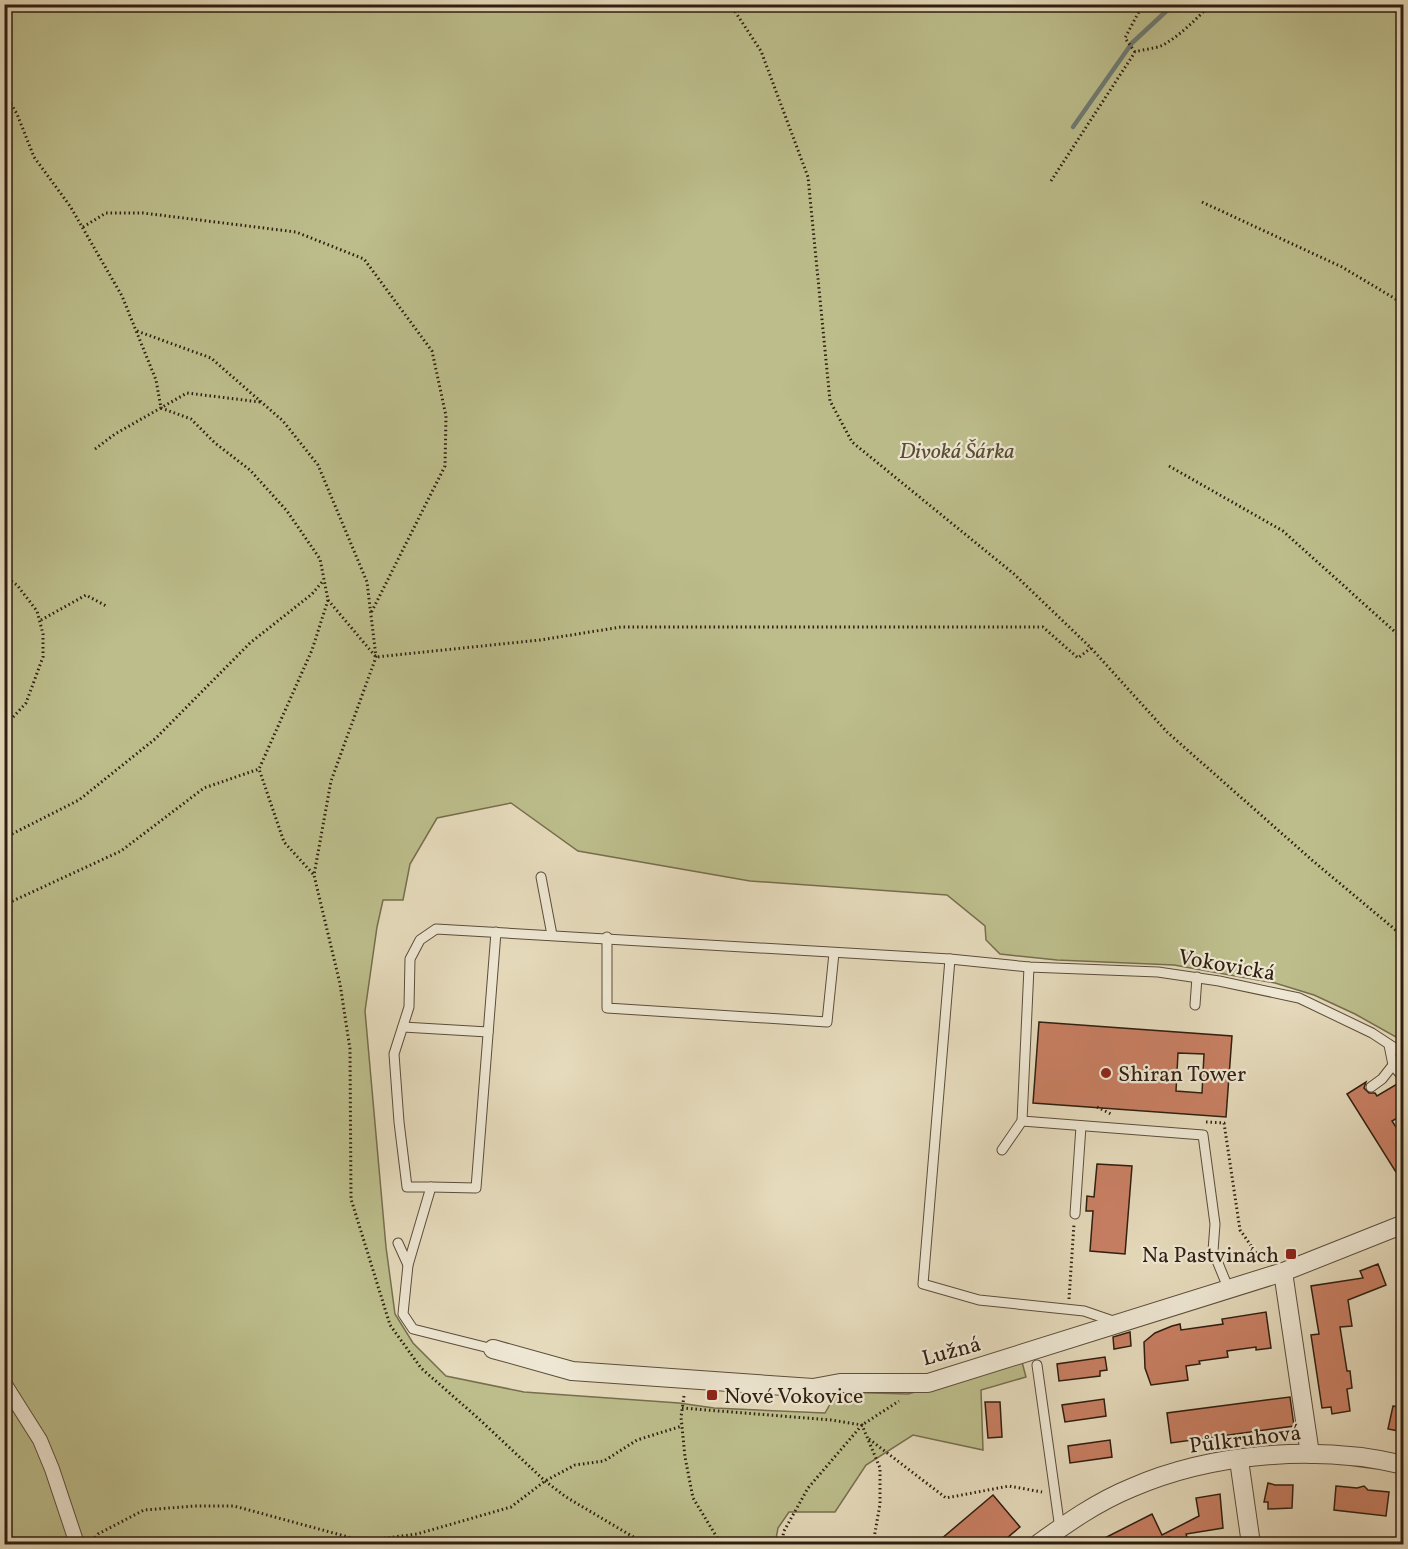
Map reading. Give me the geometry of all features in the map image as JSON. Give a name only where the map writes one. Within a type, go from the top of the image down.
[{"type":"street","name":"Lužná","points":[[493,1349],[572,1371],[813,1388],[840,1383],[928,1383],[1230,1290],[1283,1272],[1404,1224]]},
{"type":"street","points":[[1283,1272],[1310,1454]]},
{"type":"street","points":[[4,1383],[40,1440],[77,1545]]},
{"type":"street","name":"Půlkruhová","points":[[1038,1545],[1096,1505],[1130,1488],[1203,1464],[1310,1454],[1340,1454],[1404,1466]]},
{"type":"street","points":[[1239,1460],[1251,1545]]},
{"type":"lane","points":[[541,877],[552,934]]},
{"type":"lane","name":"Vokovická","points":[[431,1187],[407,1187],[394,1054],[409,1007],[410,959],[420,940],[436,929],[950,959],[1029,967],[1158,972],[1197,977],[1299,998],[1372,1033],[1404,1054]]},
{"type":"lane","points":[[493,1349],[413,1329],[403,1314],[408,1265],[431,1187],[476,1188],[496,932]]},
{"type":"lane","points":[[607,938],[606,1008],[827,1022],[834,953]]},
{"type":"lane","points":[[950,959],[923,1284],[979,1300],[1084,1311],[1120,1324]]},
{"type":"lane","points":[[1002,1150],[1022,1121],[1029,967]]},
{"type":"lane","points":[[1195,1005],[1197,977]]},
{"type":"lane","points":[[403,1027],[488,1032]]},
{"type":"lane","points":[[1389,1045],[1393,1065],[1404,1079]]},
{"type":"lane","points":[[1371,1087],[1382,1079],[1393,1065]]},
{"type":"lane","points":[[1382,1079],[1389,1089]]},
{"type":"lane","points":[[1022,1121],[1203,1135],[1215,1224],[1213,1251],[1230,1290]]},
{"type":"lane","points":[[1075,1214],[1081,1126]]},
{"type":"lane","points":[[398,1243],[408,1265]]},
{"type":"lane","points":[[1037,1365],[1060,1528]]},
{"type":"path","points":[[730,4],[761,51],[808,177],[830,401],[852,442],[1014,574],[1091,648],[1167,732],[1313,861],[1404,937]]},
{"type":"path","points":[[1135,52],[1125,38],[1143,4]]},
{"type":"path","points":[[1051,181],[1135,52],[1160,46],[1185,29],[1211,4]]},
{"type":"path","points":[[4,92],[17,114],[34,157],[70,206],[122,296],[156,380],[161,408]]},
{"type":"path","points":[[1202,202],[1342,267],[1404,304]]},
{"type":"path","points":[[82,228],[106,213],[143,213],[296,232],[364,259],[432,351],[446,416],[444,466],[371,615]]},
{"type":"path","points":[[137,331],[211,358],[283,421],[318,465],[367,582],[376,657],[332,781],[314,875],[340,984],[350,1049],[351,1199],[390,1325],[421,1368],[545,1480],[566,1497],[635,1538],[642,1545]]},
{"type":"path","points":[[95,449],[115,434],[188,393],[261,402]]},
{"type":"path","points":[[161,408],[191,420],[215,443],[250,470],[287,511],[320,559],[328,600],[376,657]]},
{"type":"path","points":[[1169,466],[1283,531],[1404,640]]},
{"type":"path","points":[[4,576],[17,585],[37,611],[41,620],[43,657],[26,703],[4,727]]},
{"type":"path","points":[[4,838],[79,800],[154,739],[250,643],[312,594],[324,580]]},
{"type":"path","points":[[41,620],[86,595],[108,607]]},
{"type":"path","points":[[314,875],[284,842],[259,769],[312,650],[328,600]]},
{"type":"path","points":[[376,657],[540,640],[621,627],[1043,627],[1078,658],[1091,648]]},
{"type":"path","points":[[4,905],[121,851],[204,788],[259,769]]},
{"type":"path","points":[[1068,1310],[1075,1214]]},
{"type":"path","points":[[1243,1235],[1264,1266]]},
{"type":"path","points":[[687,1379],[682,1408],[682,1426],[693,1498],[721,1545]]},
{"type":"path","points":[[781,1545],[784,1531],[808,1488],[862,1425],[899,1401]]},
{"type":"path","points":[[682,1408],[831,1420],[862,1425]]},
{"type":"path","points":[[862,1425],[880,1468],[880,1504],[873,1545]]},
{"type":"path","points":[[89,1545],[98,1534],[144,1510],[195,1506],[234,1506],[363,1541],[417,1534],[512,1507],[545,1480],[575,1465],[604,1461],[637,1440],[682,1426]]},
{"type":"path","points":[[868,1439],[946,1498],[1009,1486],[1055,1495]]},
{"type":"green space","name":"Divoká Šárka","points":[[5,5],[1403,5],[1403,1041],[1355,1014],[1314,995],[1275,983],[1174,965],[1057,960],[1000,954],[986,940],[985,926],[947,895],[750,881],[578,851],[511,803],[437,818],[410,864],[403,900],[383,900],[365,1011],[386,1247],[395,1314],[413,1343],[446,1376],[524,1392],[679,1403],[714,1408],[825,1413],[837,1392],[908,1394],[1022,1362],[1026,1377],[981,1390],[983,1450],[913,1435],[866,1465],[835,1512],[789,1512],[778,1528],[775,1544],[5,1544]]},
{"type":"building","name":"Shiran Tower","points":[[1039,1022],[1232,1036],[1226,1117],[1033,1103]],"holes":[[[1178,1053],[1204,1054],[1202,1093],[1176,1091]]]},
{"type":"building","points":[[1366,1082],[1364,1088],[1377,1096],[1397,1084],[1404,1095],[1404,1114],[1392,1121],[1404,1139],[1404,1185],[1347,1094]]},
{"type":"building","points":[[1097,1164],[1132,1166],[1125,1254],[1090,1251],[1093,1211],[1086,1211],[1087,1196],[1094,1197]]},
{"type":"building","points":[[1378,1264],[1386,1285],[1348,1300],[1352,1326],[1340,1327],[1347,1371],[1350,1371],[1352,1388],[1347,1389],[1350,1411],[1332,1414],[1331,1407],[1322,1408],[1311,1335],[1319,1334],[1311,1286],[1363,1278],[1360,1271]]},
{"type":"building","points":[[1266,1312],[1271,1348],[1256,1350],[1256,1347],[1227,1351],[1228,1357],[1199,1361],[1200,1364],[1186,1366],[1188,1380],[1151,1385],[1145,1368],[1144,1342],[1155,1333],[1180,1324],[1181,1330],[1223,1324],[1222,1319]]},
{"type":"building","points":[[1130,1332],[1131,1346],[1114,1349],[1113,1337]]},
{"type":"building","points":[[1105,1357],[1107,1370],[1100,1371],[1100,1376],[1059,1381],[1057,1364]]},
{"type":"building","points":[[1290,1397],[1294,1426],[1171,1443],[1167,1413]]},
{"type":"building","points":[[1104,1399],[1106,1416],[1065,1422],[1062,1405]]},
{"type":"building","points":[[985,1402],[1000,1402],[1002,1437],[988,1438]]},
{"type":"building","points":[[1393,1406],[1404,1408],[1404,1432],[1388,1429]]},
{"type":"building","points":[[1110,1440],[1112,1457],[1070,1463],[1068,1446]]},
{"type":"building","points":[[1268,1483],[1293,1485],[1292,1508],[1268,1509],[1268,1502],[1264,1502]]},
{"type":"building","points":[[1336,1486],[1357,1488],[1364,1486],[1368,1490],[1389,1492],[1386,1516],[1334,1510]]},
{"type":"building","points":[[1220,1494],[1223,1528],[1186,1534],[1188,1540],[1179,1545],[1174,1545],[1170,1537],[1148,1545],[1091,1545],[1152,1514],[1162,1535],[1199,1516],[1196,1498]]},
{"type":"building","points":[[993,1495],[1020,1527],[1001,1543],[998,1539],[991,1545],[934,1545]]},
{"type":"waterway","points":[[1073,127],[1132,43],[1174,4]]},
{"type":"place","name":"Shiran Tower","points":[[1106,1073]]},
{"type":"place","name":"Na Pastvinách","points":[[1291,1254]]},
{"type":"place","name":"Nové Vokovice","points":[[712,1395]]}]
